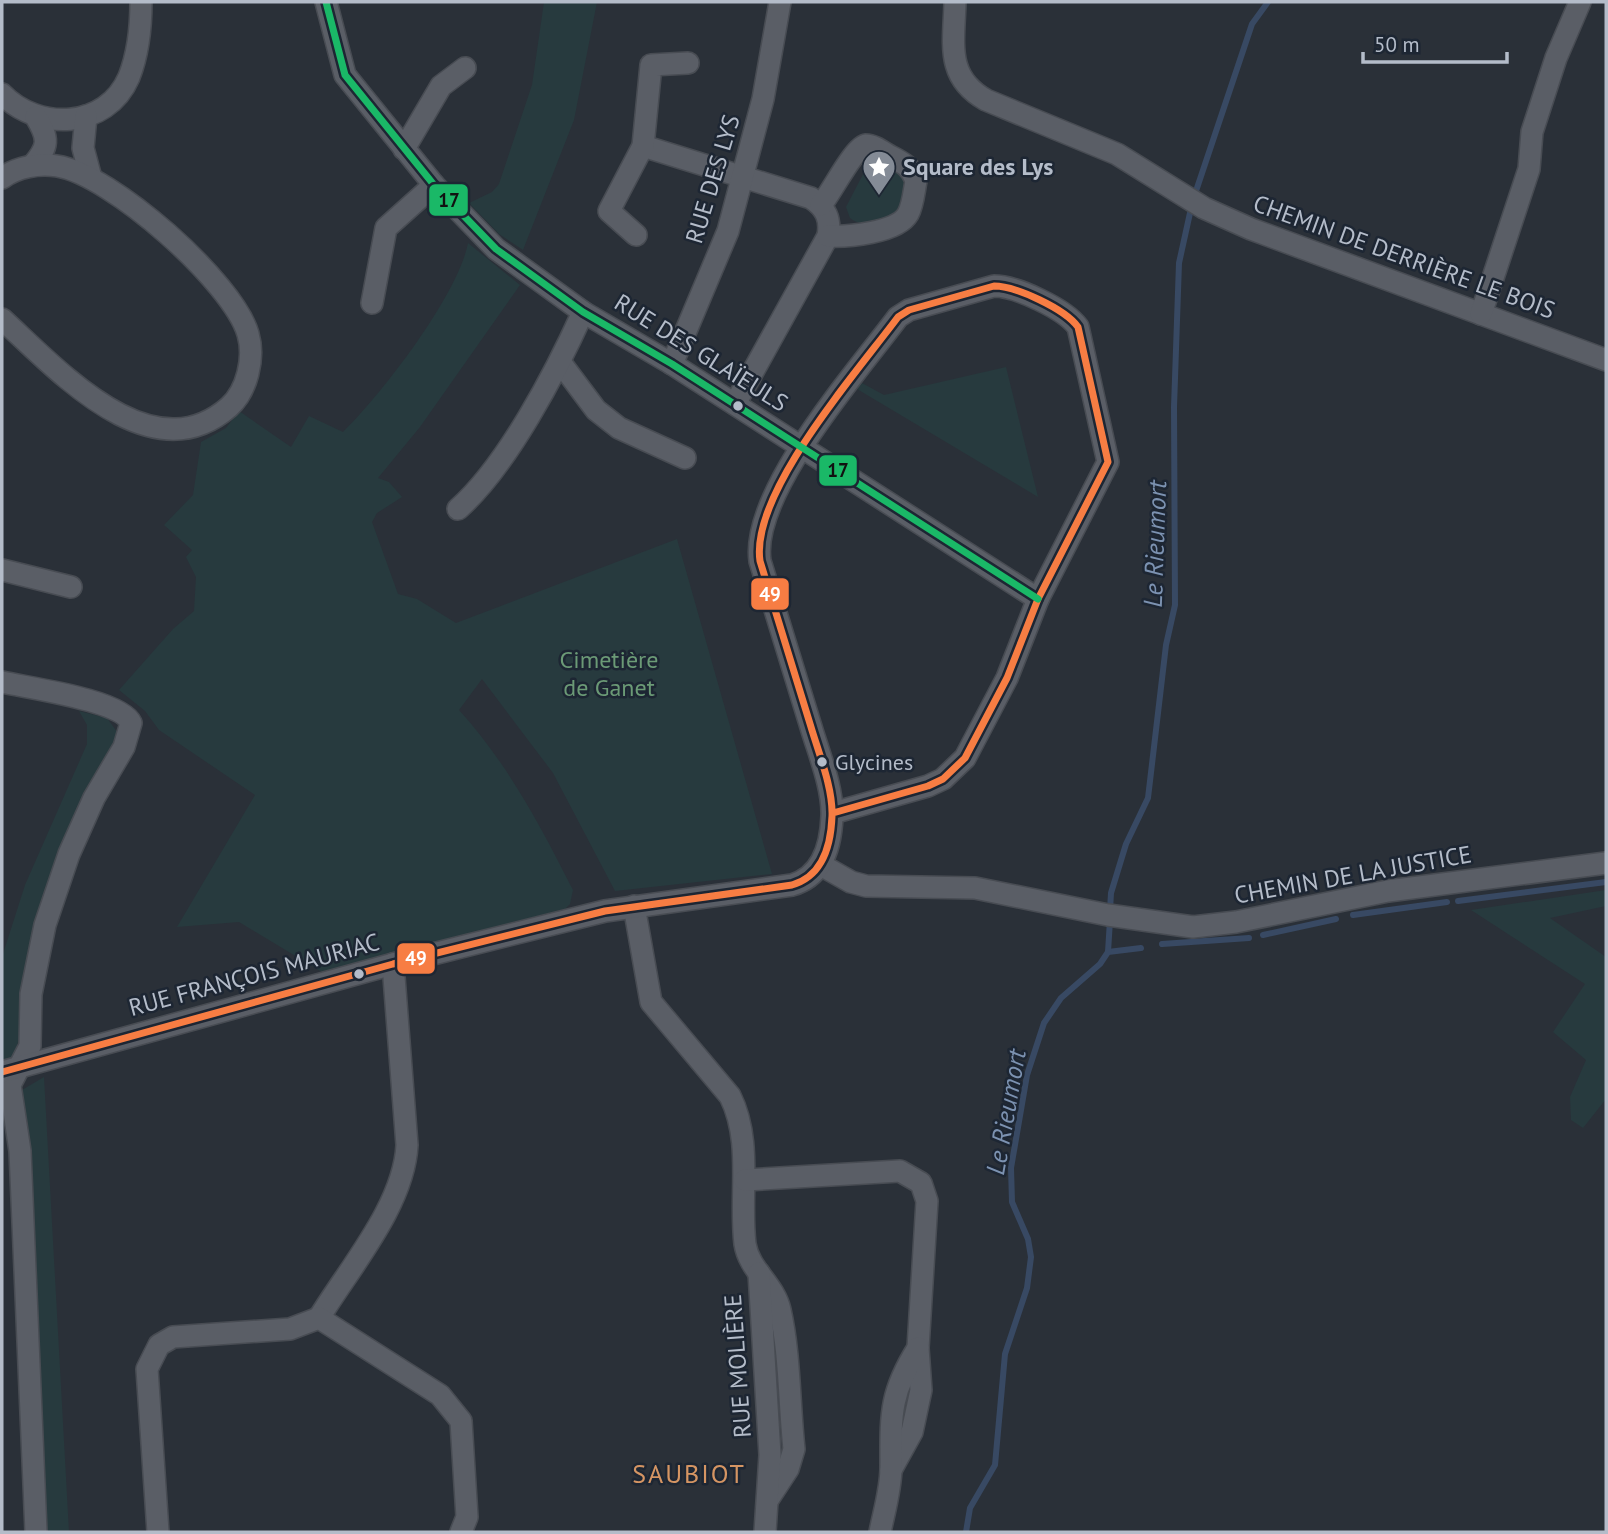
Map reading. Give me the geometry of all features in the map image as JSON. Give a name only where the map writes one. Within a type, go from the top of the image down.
[{"type":"street","points":[[2,94],[14,106],[36,117],[54,121],[86,116],[116,96],[128,79],[135,56],[141,2]]},
{"type":"street","name":"RUE DES GLAÏEULS","points":[[326,2],[345,75],[433,185],[474,229],[504,255],[583,312],[672,364],[1038,599]]},
{"type":"street","name":"RUE DES LYS","points":[[672,364],[728,231],[764,99],[780,2]]},
{"type":"street","name":"CHEMIN DE DERRIÈRE LE BOIS","points":[[955,2],[957,71],[969,90],[1117,154],[1187,197],[1251,229],[1606,360]]},
{"type":"street","points":[[1481,314],[1529,169],[1532,132],[1556,58],[1580,2]]},
{"type":"street","points":[[636,235],[609,211],[643,146],[651,65],[688,62]]},
{"type":"street","points":[[404,149],[441,86],[465,68]]},
{"type":"street","points":[[86,116],[83,148],[90,178]]},
{"type":"street","points":[[33,165],[45,151],[46,133],[36,117]]},
{"type":"street","points":[[821,205],[838,184],[854,150],[860,146],[869,145],[907,164],[916,181],[908,214],[902,220],[852,238],[828,236]]},
{"type":"street","points":[[643,146],[811,198],[821,205],[828,216],[828,236],[735,404]]},
{"type":"street","points":[[2,178],[33,165],[58,166],[90,178],[162,228],[193,256],[238,312],[248,335],[250,359],[245,384],[232,404],[213,420],[190,430],[165,431],[141,425],[85,393],[2,319]]},
{"type":"street","points":[[372,303],[386,228],[433,185]]},
{"type":"street","points":[[815,871],[830,836],[833,813],[821,761],[758,548],[762,524],[802,446],[898,317],[909,310],[994,286],[1008,286],[1071,317],[1078,327],[1108,462],[1038,599],[1007,678],[965,758],[955,770],[928,786],[833,813]]},
{"type":"street","name":"RUE DES GLAÏEULS","points":[[458,509],[481,488],[560,362],[583,312]]},
{"type":"street","points":[[560,362],[596,410],[619,428],[685,458]]},
{"type":"street","points":[[2,570],[71,587]]},
{"type":"street","points":[[2,682],[104,705],[123,712],[131,723],[124,747],[94,798],[69,854],[45,925],[31,994],[30,1046],[9,1070],[20,1151],[36,1532]]},
{"type":"street","name":"CHEMIN DE LA JUSTICE","points":[[815,871],[866,886],[975,888],[1108,915],[1193,927],[1236,922],[1388,891],[1606,863]]},
{"type":"street","name":"RUE FRANÇOIS MAURIAC","points":[[9,1070],[393,964],[634,906],[792,885],[815,871]]},
{"type":"street","name":"RUE MOLIÈRE","points":[[634,906],[647,993],[651,1002],[730,1096],[739,1114],[745,1180],[745,1241],[751,1262],[759,1273],[770,1455],[765,1532]]},
{"type":"street","points":[[158,1532],[147,1369],[155,1351],[173,1337],[290,1329],[319,1318],[391,1202],[406,1166],[407,1145],[393,964]]},
{"type":"street","points":[[745,1180],[892,1170],[911,1175],[921,1183],[926,1201],[918,1348],[899,1382],[893,1400],[889,1436],[891,1470],[880,1532]]},
{"type":"street","points":[[319,1318],[440,1395],[455,1410],[461,1420],[467,1517],[461,1532]]},
{"type":"green space","points":[[544,2],[597,2],[574,120],[523,250],[499,234],[469,203],[492,192],[499,184],[532,85]]},
{"type":"green space","name":"Square des Lys","points":[[872,157],[908,174],[903,209],[870,223],[856,222],[850,218],[846,207]]},
{"type":"green space","name":"Cimetière de Ganet","points":[[468,243],[520,285],[420,427],[378,478],[389,482],[402,497],[377,513],[372,522],[398,594],[417,599],[456,623],[677,539],[772,874],[615,891],[553,773],[482,679],[459,710],[493,752],[535,819],[573,890],[570,904],[565,909],[322,972],[239,922],[177,927],[255,795],[159,730],[145,711],[119,690],[173,629],[194,611],[196,577],[186,557],[192,550],[164,525],[193,495],[201,442],[226,428],[239,411],[291,447],[309,416],[343,432],[378,394],[434,316],[450,289]]},
{"type":"green space","points":[[1006,367],[1038,497],[857,389],[862,383],[884,395]]},
{"type":"green space","points":[[79,711],[107,718],[120,736],[90,789],[17,1046],[13,1056],[2,1064],[2,957],[25,885],[87,744],[87,725]]},
{"type":"green space","points":[[1606,890],[1606,906],[1550,918],[1606,957],[1606,1099],[1583,1128],[1571,1120],[1570,1097],[1586,1060],[1553,1032],[1585,984],[1471,910]]},
{"type":"green space","points":[[44,1077],[69,1532],[43,1532],[21,1098],[22,1090]]},
{"type":"waterway","name":"Le Rieumort","points":[[1196,191],[1252,24],[1268,2]]},
{"type":"waterway","name":"Le Rieumort","points":[[1110,910],[1111,893],[1126,844],[1148,798],[1166,645],[1175,605],[1174,407],[1179,263],[1190,213]]},
{"type":"waterway","points":[[1458,901],[1606,882]]},
{"type":"waterway","points":[[1353,915],[1447,902]]},
{"type":"waterway","points":[[1263,935],[1336,919]]},
{"type":"waterway","name":"Le Rieumort","points":[[966,1532],[970,1508],[995,1465],[1005,1354],[1027,1288],[1031,1257],[1028,1239],[1012,1202],[1011,1168],[1027,1075],[1044,1023],[1061,998],[1100,964],[1108,952],[1110,920]]},
{"type":"waterway","points":[[1162,944],[1249,938]]},
{"type":"waterway","points":[[1108,952],[1141,948]]},
{"type":"transit line","name":"17","points":[[326,2],[345,75],[434,185],[496,249],[583,312],[672,364],[1038,599]]},
{"type":"transit line","name":"49","points":[[2,1072],[393,964],[605,911],[792,885],[803,881],[818,867],[827,848],[832,805],[825,771],[760,561],[761,533],[772,502],[788,468],[810,434],[898,317],[909,310],[994,286],[1027,294],[1052,306],[1078,327],[1108,462],[1038,599],[1007,678],[965,758],[943,779],[928,786],[833,813]]},
{"type":"place","name":"Square des Lys","points":[[879,197]]},
{"type":"place","name":"Glycines","points":[[822,762]]},
{"type":"district","name":"SAUBIOT","points":[[689,1474]]}]
